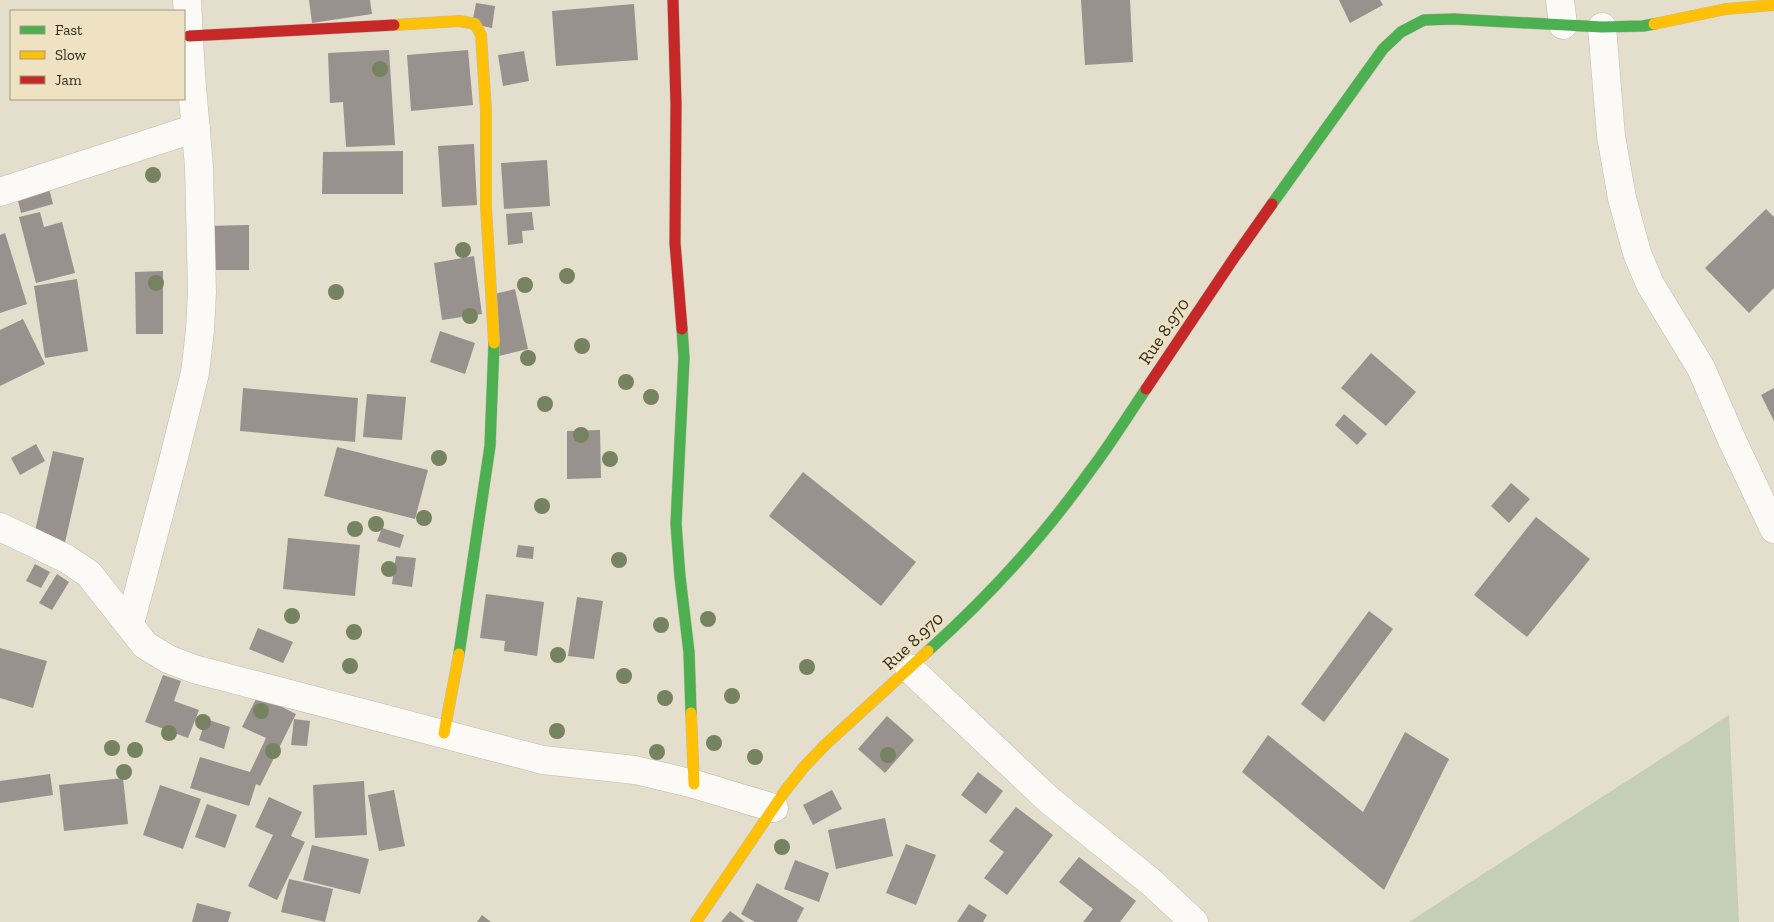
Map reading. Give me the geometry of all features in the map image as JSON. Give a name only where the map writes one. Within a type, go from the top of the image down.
[{"type":"street","points":[[130,624],[195,373],[200,330],[202,292],[199,167],[187,0]]},
{"type":"street","points":[[673,0],[676,104],[675,243],[684,358],[676,524],[689,652],[694,784]]},
{"type":"street","name":"Rue 8.970","points":[[696,922],[774,808],[819,751],[954,628],[1033,544],[1090,472],[1240,250],[1383,50],[1401,32],[1424,20],[1562,12],[1602,27],[1643,26],[1726,9],[1774,5]]},
{"type":"street","points":[[189,36],[460,21],[475,24],[481,35],[486,110],[486,206],[495,354],[490,446],[464,626],[444,734]]},
{"type":"street","points":[[1602,27],[1611,136],[1622,198],[1637,253],[1650,284],[1701,368],[1774,529]]},
{"type":"street","points":[[0,192],[196,128]]},
{"type":"street","points":[[0,527],[67,559],[89,574],[145,645],[168,659],[194,669],[543,760],[635,770],[694,784],[774,808]]},
{"type":"street","points":[[909,668],[1049,800],[1151,882],[1194,922]]},
{"type":"green space","points":[[1729,715],[1739,922],[1409,922]]},
{"type":"building","points":[[309,0],[370,0],[372,14],[312,23]]},
{"type":"building","points":[[1081,0],[1130,0],[1133,62],[1085,65]]},
{"type":"building","points":[[1339,0],[1380,0],[1383,5],[1350,23]]},
{"type":"building","points":[[476,3],[495,6],[492,28],[472,24]]},
{"type":"building","points":[[634,4],[638,60],[556,66],[552,11]]},
{"type":"building","points":[[389,50],[395,145],[346,147],[343,102],[330,103],[328,53]]},
{"type":"building","points":[[468,50],[473,105],[411,111],[407,55]]},
{"type":"building","points":[[524,51],[529,81],[503,86],[498,55]]},
{"type":"building","points":[[474,144],[477,205],[442,207],[438,146]]},
{"type":"building","points":[[403,151],[403,194],[322,194],[323,152]]},
{"type":"building","points":[[547,160],[550,206],[504,209],[501,163]]},
{"type":"building","points":[[48,184],[53,204],[21,213],[16,193]]},
{"type":"building","points":[[1766,209],[1774,217],[1774,288],[1749,313],[1705,268]]},
{"type":"building","points":[[40,212],[44,227],[62,222],[75,273],[36,283],[19,217]]},
{"type":"building","points":[[532,212],[534,230],[522,231],[523,243],[508,245],[506,214]]},
{"type":"building","points":[[249,225],[249,270],[204,270],[204,226]]},
{"type":"building","points":[[5,233],[27,304],[0,313],[0,235]]},
{"type":"building","points":[[474,256],[482,314],[442,320],[434,263]]},
{"type":"building","points":[[163,271],[163,334],[136,334],[135,272]]},
{"type":"building","points":[[77,279],[88,351],[45,358],[34,286]]},
{"type":"building","points":[[515,289],[528,349],[499,356],[486,296]]},
{"type":"building","points":[[23,319],[45,364],[0,386],[0,330]]},
{"type":"building","points":[[440,331],[475,343],[465,374],[430,362]]},
{"type":"building","points":[[1371,353],[1416,392],[1386,426],[1341,388]]},
{"type":"building","points":[[243,388],[358,398],[355,442],[240,431]]},
{"type":"building","points":[[1774,388],[1774,421],[1761,395]]},
{"type":"building","points":[[367,394],[406,397],[402,440],[363,437]]},
{"type":"building","points":[[1344,414],[1367,434],[1357,445],[1335,425]]},
{"type":"building","points":[[600,430],[601,478],[567,479],[567,431]]},
{"type":"building","points":[[36,444],[45,461],[20,475],[11,458]]},
{"type":"building","points":[[337,447],[428,470],[415,519],[324,496]]},
{"type":"building","points":[[53,451],[84,458],[64,547],[33,540]]},
{"type":"building","points":[[803,472],[916,562],[881,606],[769,516]]},
{"type":"building","points":[[1511,483],[1530,499],[1509,523],[1491,506]]},
{"type":"building","points":[[1536,517],[1590,559],[1527,637],[1474,595]]},
{"type":"building","points":[[382,528],[404,535],[400,548],[377,541]]},
{"type":"building","points":[[288,538],[360,545],[355,596],[283,589]]},
{"type":"building","points":[[518,545],[534,547],[533,559],[516,557]]},
{"type":"building","points":[[396,556],[416,558],[412,587],[392,584]]},
{"type":"building","points":[[35,564],[50,572],[41,588],[26,581]]},
{"type":"building","points":[[57,574],[69,582],[52,610],[39,603]]},
{"type":"building","points":[[486,594],[544,602],[537,656],[504,651],[505,641],[480,638]]},
{"type":"building","points":[[577,597],[603,601],[594,659],[568,656]]},
{"type":"building","points":[[1369,611],[1393,629],[1324,722],[1301,704]]},
{"type":"building","points":[[258,628],[293,642],[283,663],[249,649]]},
{"type":"building","points":[[0,648],[47,661],[33,708],[0,698]]},
{"type":"building","points":[[163,675],[181,681],[174,701],[199,710],[188,738],[145,722]]},
{"type":"building","points":[[258,695],[296,714],[260,786],[256,784],[249,806],[190,788],[200,757],[250,772],[266,738],[242,727]]},
{"type":"building","points":[[887,716],[914,740],[885,773],[858,749]]},
{"type":"building","points":[[206,719],[230,727],[224,749],[199,740]]},
{"type":"building","points":[[294,719],[310,721],[307,746],[291,745]]},
{"type":"building","points":[[1405,732],[1449,759],[1384,890],[1242,772],[1268,735],[1363,812]]},
{"type":"building","points":[[978,772],[1003,791],[986,814],[961,795]]},
{"type":"building","points":[[50,774],[53,795],[0,803],[0,781]]},
{"type":"building","points":[[123,778],[128,824],[64,831],[59,785]]},
{"type":"building","points":[[364,781],[367,835],[315,838],[313,785]]},
{"type":"building","points":[[160,785],[201,799],[183,849],[143,835]]},
{"type":"building","points":[[394,790],[405,846],[379,851],[368,795]]},
{"type":"building","points":[[832,790],[842,809],[813,825],[803,805]]},
{"type":"building","points":[[269,797],[302,812],[291,836],[305,842],[277,900],[248,886],[273,835],[255,827]]},
{"type":"building","points":[[207,804],[237,815],[225,848],[195,837]]},
{"type":"building","points":[[1016,807],[1053,835],[1007,895],[984,878],[1004,852],[989,841]]},
{"type":"building","points":[[885,818],[893,856],[836,869],[828,830]]},
{"type":"building","points":[[906,844],[936,855],[916,905],[886,893]]},
{"type":"building","points":[[312,845],[369,859],[360,894],[303,880]]},
{"type":"building","points":[[1079,857],[1136,901],[1120,922],[1083,922],[1093,909],[1059,882]]},
{"type":"building","points":[[795,860],[829,873],[819,902],[784,889]]},
{"type":"building","points":[[289,879],[333,889],[325,922],[281,912]]},
{"type":"building","points":[[757,883],[804,908],[797,922],[755,922],[741,914]]},
{"type":"building","points":[[197,903],[231,912],[228,922],[192,922]]},
{"type":"building","points":[[969,904],[987,915],[983,922],[957,922]]},
{"type":"building","points":[[730,911],[745,922],[721,922]]},
{"type":"building","points":[[482,915],[491,922],[477,922]]},
{"type":"traffic: fast","points":[[1272,204],[1383,49],[1401,32],[1424,20],[1454,19],[1602,27],[1654,24]]},
{"type":"traffic: fast","points":[[682,329],[684,358],[676,524],[689,652],[691,713]]},
{"type":"traffic: fast","points":[[459,654],[490,446],[494,343]]},
{"type":"traffic: fast","points":[[928,651],[972,610],[1014,566],[1054,519],[1097,461],[1146,389]]},
{"type":"traffic: slow","points":[[1654,24],[1726,9],[1774,5]]},
{"type":"traffic: slow","points":[[394,25],[460,21],[475,24],[481,35],[486,111],[486,207],[494,343]]},
{"type":"traffic: slow","points":[[696,922],[785,791],[804,767],[825,745],[928,651]]},
{"type":"traffic: slow","points":[[444,733],[459,654]]},
{"type":"traffic: slow","points":[[691,713],[694,784]]},
{"type":"traffic: jam","points":[[673,0],[676,104],[675,243],[682,329]]},
{"type":"traffic: jam","points":[[189,36],[394,25]]},
{"type":"traffic: jam","points":[[1146,389],[1272,204]]}]
